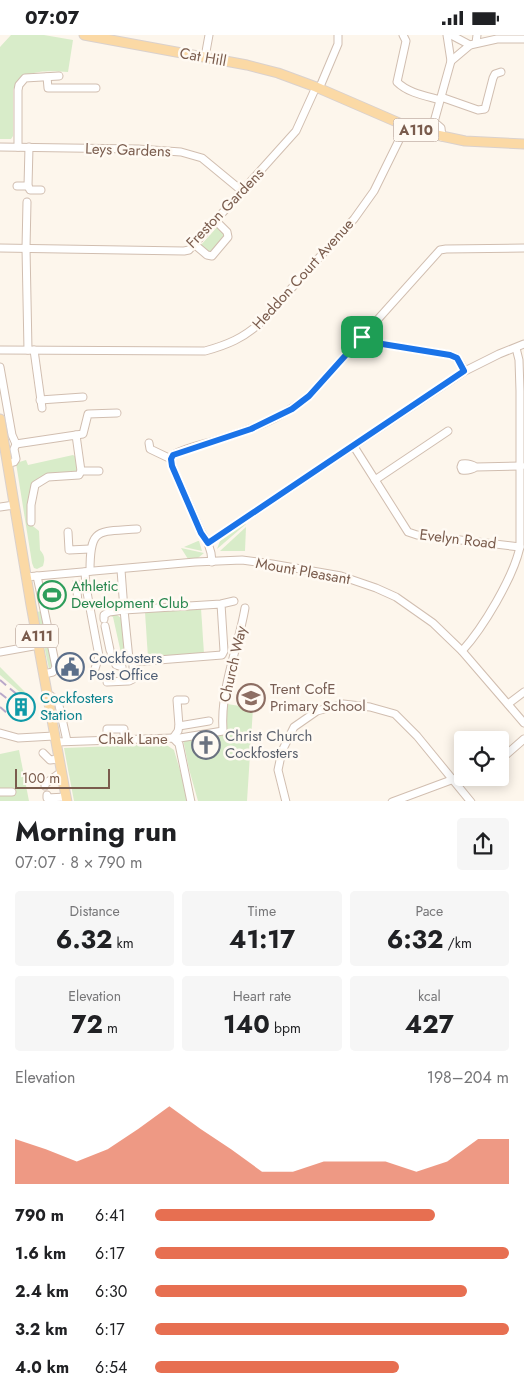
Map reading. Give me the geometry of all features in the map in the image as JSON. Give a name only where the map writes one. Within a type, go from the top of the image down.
[{"type":"main road","name":"Cat Hill","points":[[84,35],[114,38],[278,73],[406,126],[442,137],[465,141],[524,144]]},
{"type":"main road","name":"A111","points":[[0,419],[26,577],[67,799]]},
{"type":"street","points":[[205,57],[209,35]]},
{"type":"street","points":[[318,88],[338,44],[338,35]]},
{"type":"street","points":[[403,35],[406,41],[397,81],[402,87],[410,91],[478,110],[484,109],[493,77],[501,72]]},
{"type":"street","points":[[434,122],[451,61],[449,35],[473,44]]},
{"type":"street","points":[[473,44],[477,35]]},
{"type":"street","points":[[451,61],[473,44],[485,38],[524,39]]},
{"type":"street","points":[[18,147],[19,85],[25,78],[59,76]]},
{"type":"street","points":[[47,77],[48,88],[96,88]]},
{"type":"street","name":"Freston Gardens","points":[[0,248],[189,250],[296,131],[318,88]]},
{"type":"street","points":[[421,131],[424,125],[434,122]]},
{"type":"street","points":[[434,122],[441,128],[442,137]]},
{"type":"street","name":"Heddon Court Avenue","points":[[0,349],[204,351],[221,347],[250,333],[354,219],[374,191],[406,126]]},
{"type":"street","name":"Leys Gardens","points":[[0,147],[138,149],[193,154],[211,163],[242,191]]},
{"type":"street","points":[[29,147],[28,186],[30,190],[41,190]]},
{"type":"street","points":[[17,186],[28,186]]},
{"type":"street","points":[[27,202],[26,248],[31,350],[41,404],[83,397]]},
{"type":"street","points":[[194,244],[207,255],[212,256],[228,237],[227,232],[216,221]]},
{"type":"street","points":[[171,459],[177,453],[251,429],[292,409],[309,396],[440,250],[524,248]]},
{"type":"street","points":[[362,337],[370,342],[450,355],[457,358],[464,371]]},
{"type":"street","points":[[208,543],[464,371],[524,344]]},
{"type":"street","points":[[462,651],[496,603],[518,556],[520,547],[519,360],[516,347]]},
{"type":"street","points":[[0,367],[12,435],[16,444],[14,449],[16,459],[14,462],[7,464]]},
{"type":"street","points":[[16,444],[83,435],[88,414],[117,413]]},
{"type":"street","points":[[375,480],[448,431]]},
{"type":"street","points":[[31,522],[31,505],[35,485],[48,477],[79,475],[81,471],[76,435]]},
{"type":"street","points":[[149,443],[150,449],[171,459]]},
{"type":"street","name":"Evelyn Road","points":[[352,445],[405,528],[412,534],[520,547]]},
{"type":"street","points":[[171,459],[172,466],[201,533],[208,543],[212,562]]},
{"type":"street","points":[[476,467],[521,466]]},
{"type":"street","points":[[81,471],[99,471]]},
{"type":"street","points":[[0,507],[14,505]]},
{"type":"street","points":[[94,672],[99,657],[86,587],[90,549],[95,538],[103,532],[136,529]]},
{"type":"street","points":[[68,532],[69,550],[90,549]]},
{"type":"street","name":"Mount Pleasant","points":[[26,577],[75,576],[87,572],[121,569],[212,562],[255,561],[321,572],[356,581],[376,588],[409,605],[433,623],[462,651],[524,723]]},
{"type":"street","points":[[106,682],[133,679],[133,662],[129,659],[121,569]]},
{"type":"street","points":[[37,576],[56,667],[53,672],[44,674]]},
{"type":"street","points":[[77,591],[78,603]]},
{"type":"street","points":[[122,667],[116,665],[110,652],[104,615],[109,612],[221,604],[234,601]]},
{"type":"street","points":[[133,662],[222,655],[224,651],[221,604]]},
{"type":"street","name":"Church Way","points":[[175,739],[224,731],[222,714],[229,672],[245,608]]},
{"type":"street","points":[[0,652],[39,645]]},
{"type":"street","points":[[508,704],[524,692]]},
{"type":"street","points":[[48,694],[58,701],[67,741]]},
{"type":"street","points":[[175,739],[179,726],[177,700],[185,700]]},
{"type":"street","points":[[286,801],[278,770],[282,751],[294,727],[317,711],[343,704],[370,707],[395,714],[471,801]]},
{"type":"street","points":[[179,726],[209,721]]},
{"type":"street","name":"Chalk Lane","points":[[4,734],[10,737],[67,741],[124,738],[175,739],[179,744],[191,801]]},
{"type":"street","points":[[509,752],[524,739]]},
{"type":"street","points":[[44,753],[50,760],[59,759]]},
{"type":"street","points":[[45,786],[57,775],[62,774]]},
{"type":"street","points":[[392,801],[453,779]]},
{"type":"street","points":[[0,792],[12,792]]},
{"type":"street","points":[[47,795],[48,798],[67,799]]},
{"type":"green space","points":[[11,35],[44,35],[73,40],[68,72],[37,72],[29,74],[17,83],[13,90],[13,136],[11,139],[0,139],[0,47]]},
{"type":"green space","points":[[218,226],[225,238],[209,254],[200,246]]},
{"type":"green space","points":[[73,455],[76,457],[78,472],[50,475],[33,485],[29,523],[39,531],[40,550],[44,556],[43,566],[37,569],[34,568],[32,563],[16,463],[26,460],[28,465]]},
{"type":"green space","points":[[246,522],[246,524],[217,549],[220,541]]},
{"type":"green space","points":[[246,527],[245,551],[220,551]]},
{"type":"green space","points":[[198,541],[202,551],[184,547]]},
{"type":"green space","points":[[181,548],[204,553],[198,558],[188,559]]},
{"type":"green space","points":[[201,608],[204,654],[148,658],[145,612]]},
{"type":"green space","points":[[41,611],[52,665],[49,669],[37,612]]},
{"type":"green space","points":[[114,613],[124,620],[128,664],[121,662],[117,655],[121,653],[113,617],[109,615]]},
{"type":"green space","points":[[0,667],[25,692],[22,694],[0,675]]},
{"type":"green space","points":[[227,704],[253,708],[247,801],[198,801],[183,739],[226,733]]},
{"type":"green space","points":[[165,744],[174,750],[189,801],[74,801],[64,748]]},
{"type":"green space","points":[[19,750],[29,801],[0,801],[0,754]]},
{"type":"tunnel","points":[[76,580],[77,591]]},
{"type":"railway","points":[[0,680],[20,697]]},
{"type":"railway","points":[[0,693],[14,704]]},
{"type":"railway","points":[[0,707],[7,713]]},
{"type":"place","name":"Athletic Development Club","points":[[52,595]]},
{"type":"place","name":"Cockfosters Post Office","points":[[70,667]]},
{"type":"place","name":"Trent CofE Primary School","points":[[251,698]]},
{"type":"place","name":"Cockfosters Station","points":[[21,707]]},
{"type":"place","name":"Christ Church Cockfosters","points":[[206,745]]},
{"type":"route","points":[[362,337],[370,342],[454,356],[464,371],[208,543],[201,533],[172,466],[171,459],[173,455],[270,422],[292,409],[309,396],[362,337]]}]
